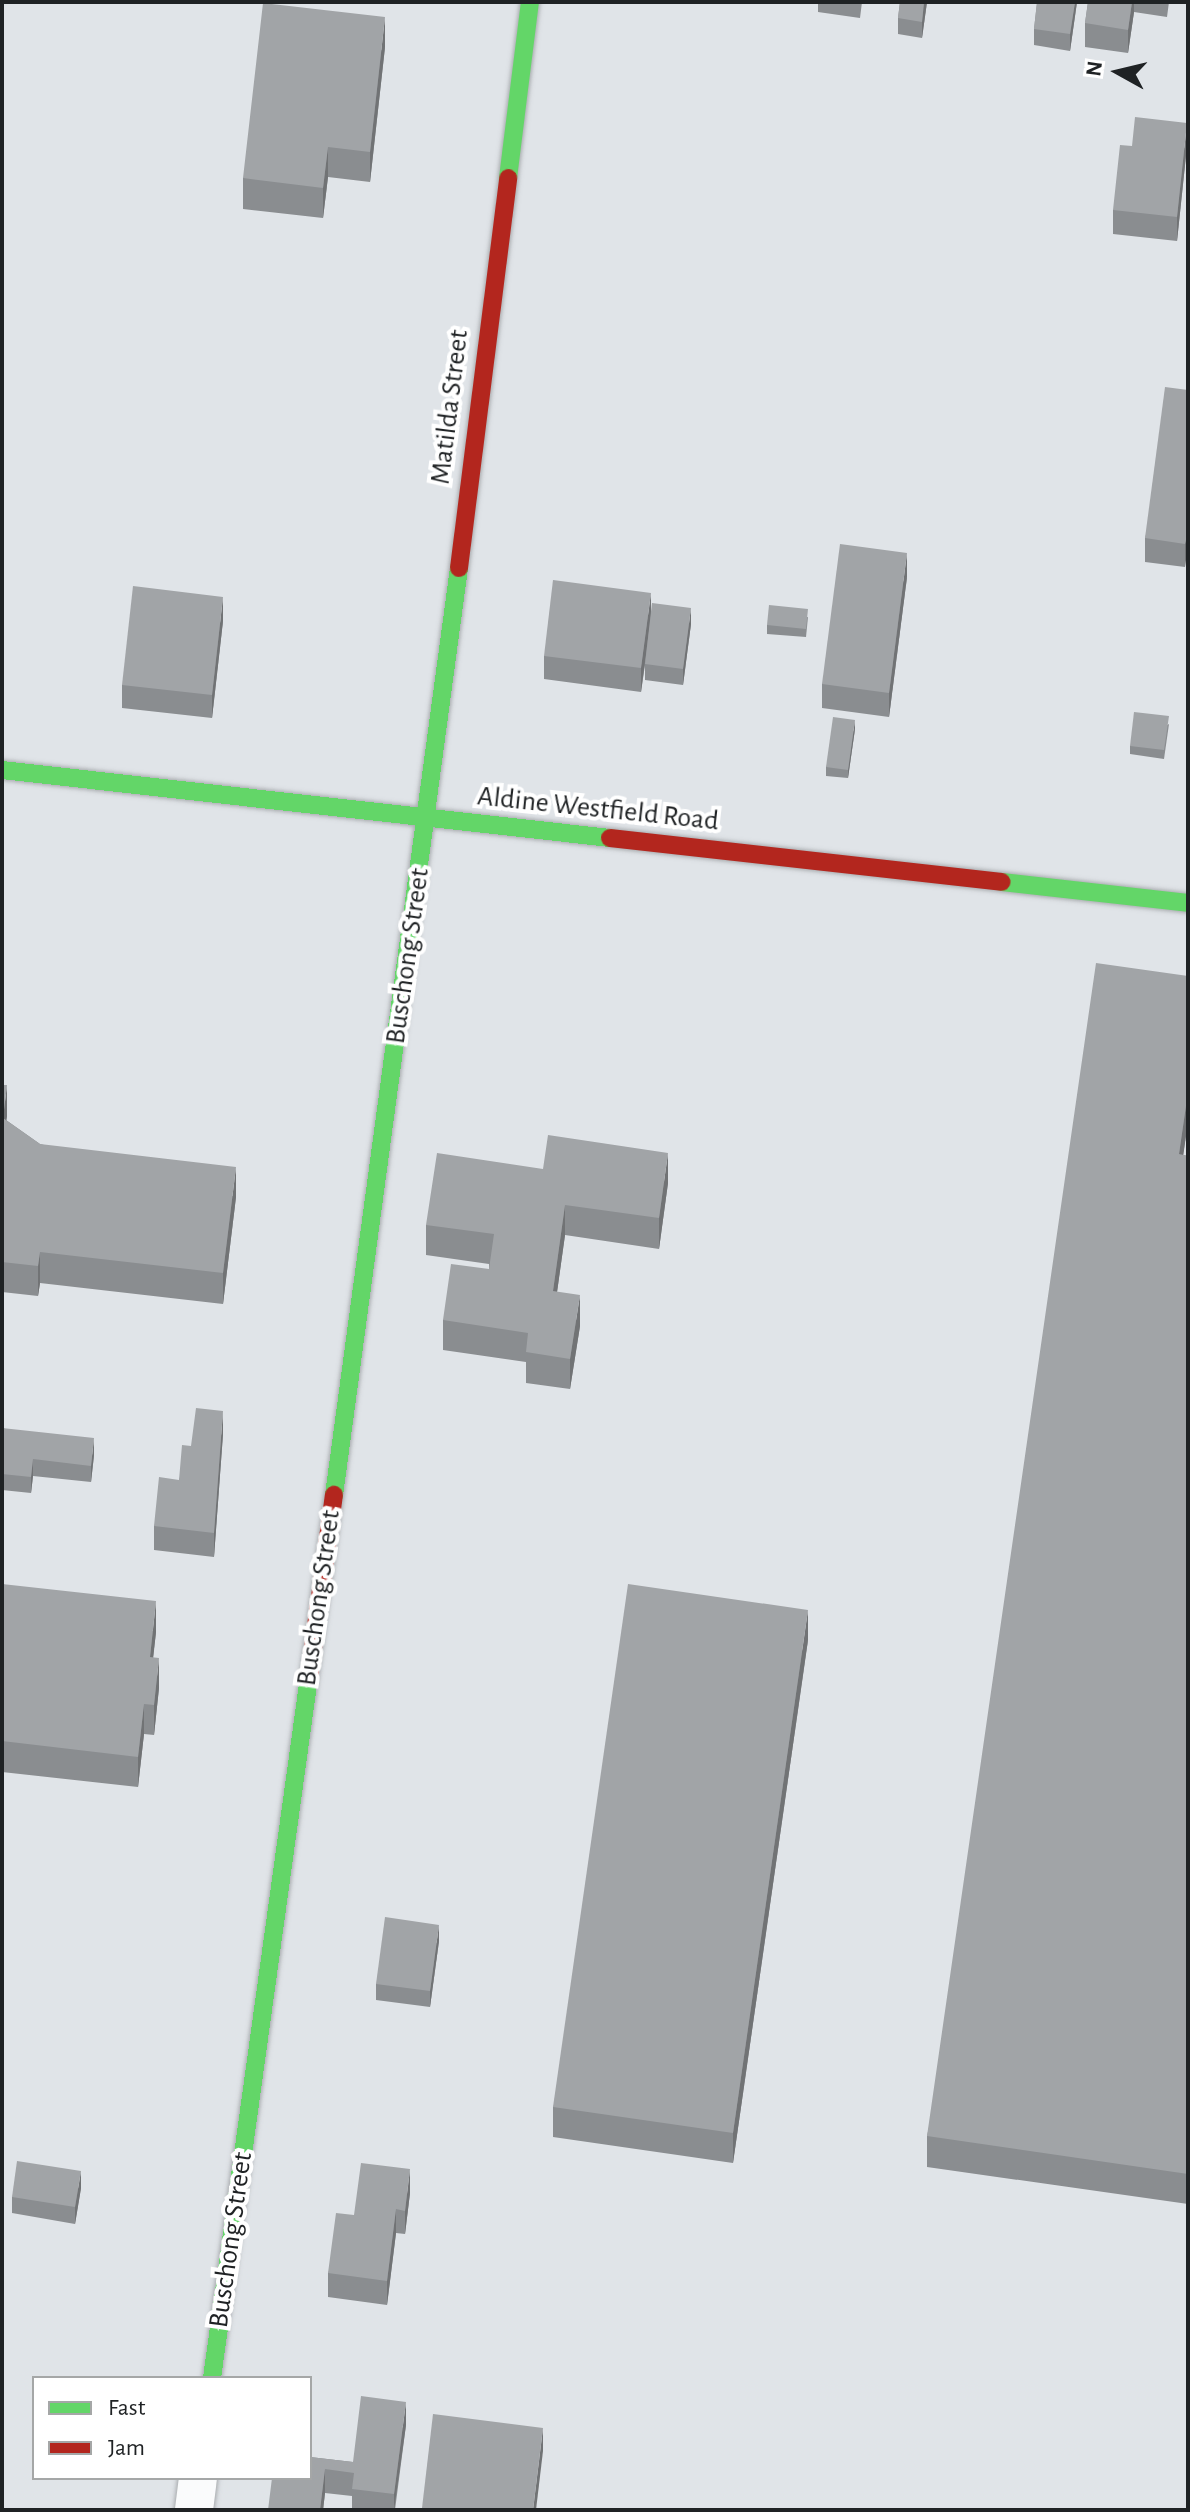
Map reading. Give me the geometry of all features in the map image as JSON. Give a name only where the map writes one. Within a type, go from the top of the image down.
[{"type":"street","name":"Matilda Street","points":[[427,819],[530,2]]},
{"type":"street","name":"Aldine Westfield Road","points":[[2,770],[1188,903]]},
{"type":"street","name":"Buschong Street","points":[[212,2376],[427,819]]},
{"type":"street","points":[[194,2510],[198,2480]]},
{"type":"building","points":[[900,2],[924,2],[922,22],[898,18]]},
{"type":"building","points":[[1037,2],[1075,2],[1070,34],[1034,29]]},
{"type":"building","points":[[1088,2],[1132,2],[1128,30],[1085,23]]},
{"type":"building","points":[[263,3],[385,17],[370,152],[328,147],[323,188],[243,178]]},
{"type":"building","points":[[1135,117],[1187,123],[1177,217],[1113,210],[1120,145],[1132,146]]},
{"type":"building","points":[[1165,387],[1188,390],[1188,524],[1185,544],[1145,538]]},
{"type":"building","points":[[840,544],[907,553],[889,693],[822,684]]},
{"type":"building","points":[[553,580],[651,593],[641,668],[544,656]]},
{"type":"building","points":[[133,586],[223,597],[212,695],[122,685]]},
{"type":"building","points":[[652,603],[691,608],[683,669],[645,664]]},
{"type":"building","points":[[769,605],[808,609],[806,629],[767,625]]},
{"type":"building","points":[[1134,712],[1169,716],[1164,750],[1130,746]]},
{"type":"building","points":[[833,717],[855,720],[848,770],[826,767]]},
{"type":"building","points":[[1096,963],[1188,976],[1188,1092],[1179,1154],[1188,1156],[1188,2174],[927,2136]]},
{"type":"building","points":[[2,1085],[7,1085],[3,1118],[40,1144],[236,1167],[223,1273],[40,1252],[38,1266],[2,1262]]},
{"type":"building","points":[[548,1135],[668,1153],[659,1218],[565,1205],[553,1291],[580,1295],[570,1359],[526,1352],[528,1333],[443,1320],[451,1264],[489,1269],[494,1234],[426,1225],[437,1153],[543,1169]]},
{"type":"building","points":[[196,1408],[223,1411],[214,1533],[154,1526],[159,1477],[179,1480],[182,1445],[191,1446]]},
{"type":"building","points":[[2,1428],[94,1438],[91,1466],[33,1459],[31,1477],[2,1474]]},
{"type":"building","points":[[2,1584],[156,1601],[150,1657],[159,1658],[154,1705],[144,1704],[138,1757],[2,1741]]},
{"type":"building","points":[[628,1584],[808,1610],[733,2133],[553,2107]]},
{"type":"building","points":[[385,1917],[439,1925],[430,1991],[376,1984]]},
{"type":"building","points":[[17,2161],[81,2171],[75,2207],[12,2197]]},
{"type":"building","points":[[361,2163],[410,2169],[405,2211],[396,2209],[387,2281],[328,2273],[336,2213],[354,2215]]},
{"type":"building","points":[[361,2396],[406,2402],[394,2494],[352,2489],[354,2473],[325,2469],[320,2510],[268,2510],[272,2480],[312,2480],[312,2457],[353,2462]]},
{"type":"building","points":[[433,2414],[543,2428],[533,2510],[422,2508]]},
{"type":"traffic: fast","points":[[508,178],[530,2]]},
{"type":"traffic: fast","points":[[334,1495],[459,568]]},
{"type":"traffic: fast","points":[[2,770],[610,838]]},
{"type":"traffic: fast","points":[[1002,882],[1188,903]]},
{"type":"traffic: fast","points":[[212,2376],[309,1677]]},
{"type":"traffic: jam","points":[[459,568],[508,178]]},
{"type":"traffic: jam","points":[[610,838],[1002,882]]},
{"type":"traffic: jam","points":[[309,1677],[334,1495]]}]
